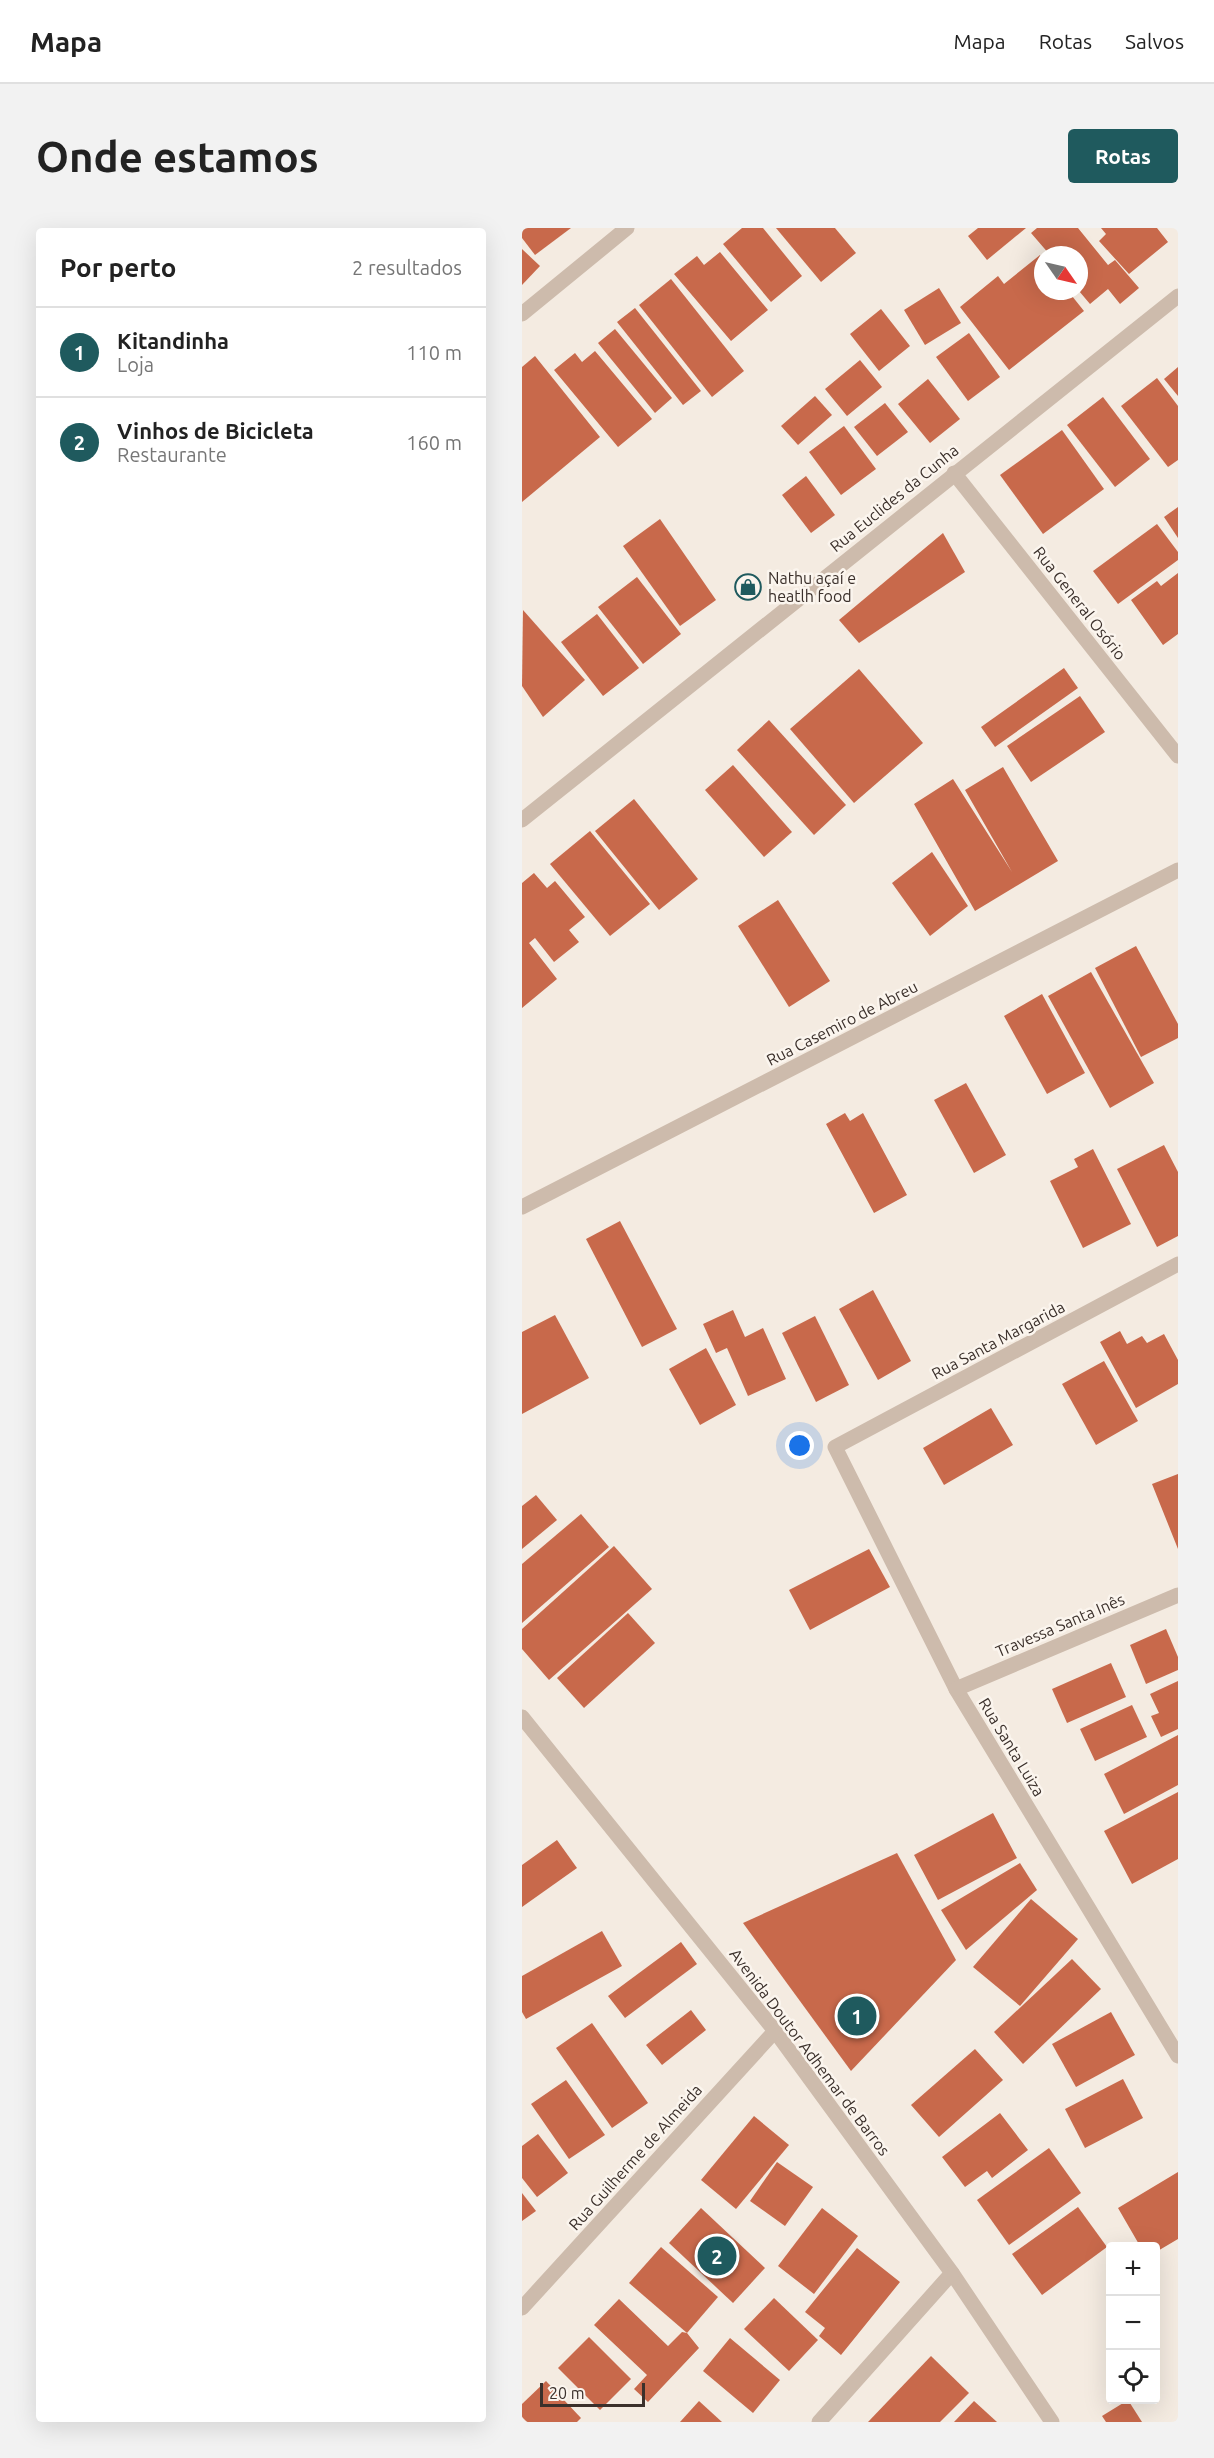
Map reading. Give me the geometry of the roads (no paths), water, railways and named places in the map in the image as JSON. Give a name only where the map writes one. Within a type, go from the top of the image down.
[{"type":"street","points":[[522,314],[627,228]]},
{"type":"street","name":"Rua Euclides da Cunha","points":[[522,820],[954,472],[1178,296]]},
{"type":"street","name":"Rua General Osório","points":[[954,472],[1178,756]]},
{"type":"street","name":"Rua Casemiro de Abreu","points":[[522,1207],[1178,870]]},
{"type":"street","name":"Rua Santa Margarida","points":[[835,1447],[1178,1264]]},
{"type":"street","name":"Rua Santa Luiza","points":[[835,1447],[956,1689],[1178,2056]]},
{"type":"street","name":"Travessa Santa Inês","points":[[956,1689],[1178,1594]]},
{"type":"street","name":"Avenida Doutor Adhemar de Barros","points":[[522,1717],[775,2031],[952,2273],[1052,2422]]},
{"type":"street","name":"Rua Guilherme de Almeida","points":[[522,2308],[775,2031]]},
{"type":"street","points":[[819,2422],[952,2273]]},
{"type":"place","name":"Nathu açaí e heatlh food","points":[[748,587]]},
{"type":"place","name":"Kitandinha","points":[[857,2016]]},
{"type":"place","name":"Vinhos de Bicicleta","points":[[717,2256]]}]
